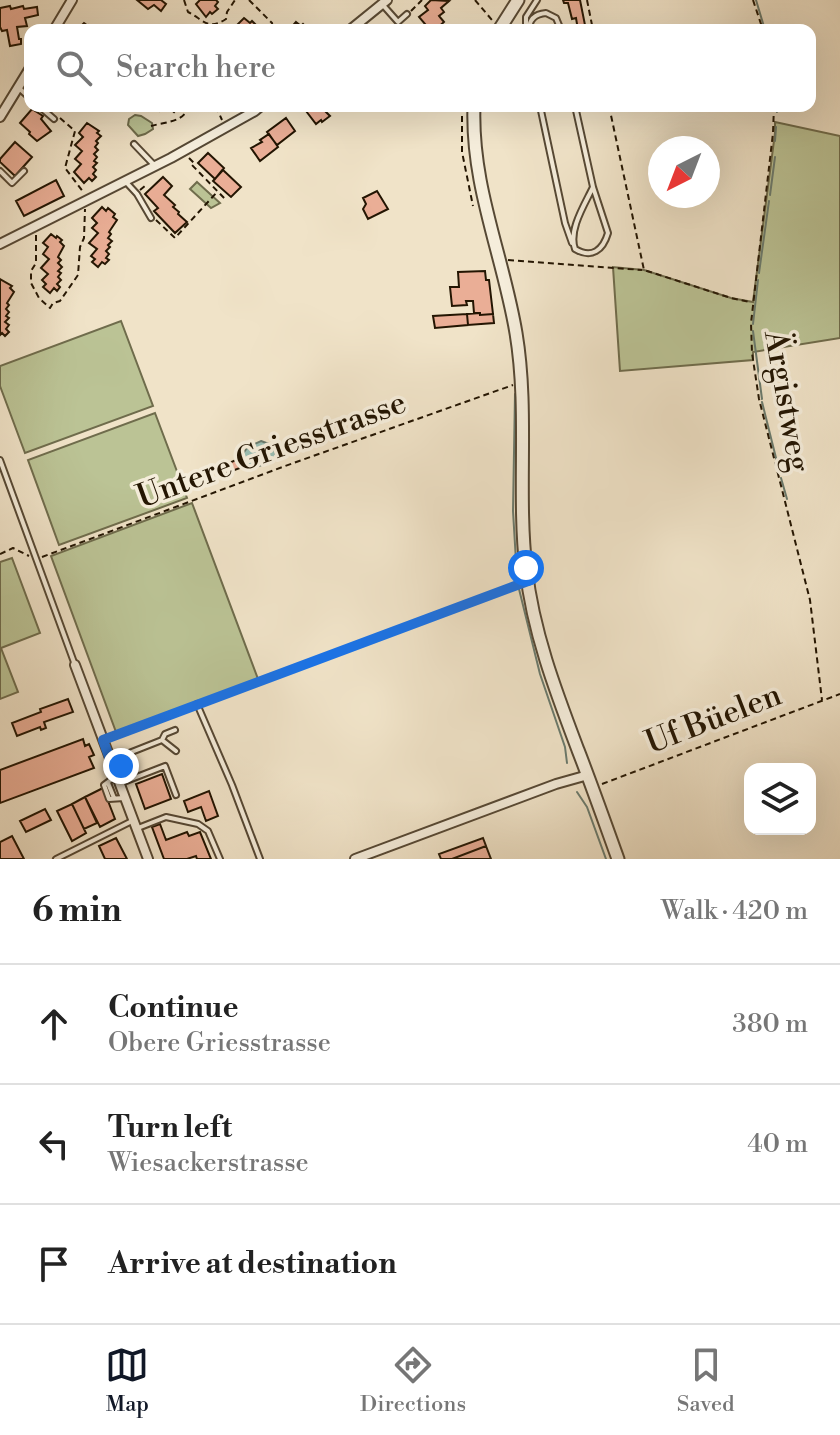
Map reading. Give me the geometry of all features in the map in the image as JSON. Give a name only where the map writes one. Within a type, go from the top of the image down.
[{"type":"street","points":[[58,24],[72,0]]},
{"type":"street","points":[[500,24],[518,0]]},
{"type":"street","points":[[358,24],[385,2]]},
{"type":"street","points":[[0,117],[24,78]]},
{"type":"street","points":[[0,244],[155,166],[253,112]]},
{"type":"street","points":[[474,112],[476,162],[516,331],[522,382],[522,513],[528,581],[545,658],[618,859]]},
{"type":"street","points":[[75,665],[148,859]]},
{"type":"street","points":[[355,859],[588,775]]},
{"type":"lane","points":[[527,24],[526,17],[537,0]]},
{"type":"lane","points":[[385,2],[398,22],[407,14]]},
{"type":"lane","points":[[530,24],[534,17],[546,13],[556,18],[558,24]]},
{"type":"lane","points":[[18,87],[24,92]]},
{"type":"lane","points":[[48,112],[56,117]]},
{"type":"lane","points":[[541,112],[565,223],[573,245],[581,253],[594,252],[605,244],[608,233],[593,187],[576,112]]},
{"type":"lane","points":[[134,144],[155,166]]},
{"type":"lane","points":[[0,171],[12,183],[24,171]]},
{"type":"lane","points":[[125,181],[151,218]]},
{"type":"lane","points":[[573,245],[575,229],[593,187]]},
{"type":"lane","points":[[0,460],[75,665]]},
{"type":"lane","points":[[197,704],[260,859]]},
{"type":"lane","points":[[118,780],[124,755],[162,740],[165,734],[175,730]]},
{"type":"lane","points":[[162,740],[176,751]]},
{"type":"lane","points":[[124,798],[114,798],[108,783],[165,766],[176,795]]},
{"type":"lane","points":[[56,859],[134,825],[166,817],[198,824],[208,831],[220,859]]},
{"type":"path","points":[[184,0],[188,12],[207,24]]},
{"type":"path","points":[[219,24],[226,19],[235,0]]},
{"type":"path","points":[[249,0],[272,24]]},
{"type":"path","points":[[407,14],[422,0]]},
{"type":"path","points":[[475,0],[496,24]]},
{"type":"path","points":[[587,0],[592,24]]},
{"type":"path","points":[[753,0],[761,24]]},
{"type":"path","points":[[151,126],[184,117],[187,112]]},
{"type":"path","points":[[219,112],[224,122]]},
{"type":"path","points":[[462,112],[461,143],[473,206]]},
{"type":"path","points":[[610,112],[644,270]]},
{"type":"path","name":"Ärgistweg","points":[[774,112],[751,336],[759,399],[810,600],[822,700]]},
{"type":"path","points":[[56,117],[75,131],[65,168],[84,194]]},
{"type":"path","points":[[186,155],[226,200]]},
{"type":"path","points":[[141,179],[149,187]]},
{"type":"path","points":[[151,218],[175,238],[218,191]]},
{"type":"path","points":[[36,234],[36,263],[31,271],[31,283],[39,298],[50,308],[60,301],[78,275],[85,208]]},
{"type":"path","points":[[507,260],[644,270],[753,302]]},
{"type":"path","name":"Untere Griesstrasse","points":[[36,560],[285,466],[522,382]]},
{"type":"path","points":[[0,554],[13,548],[36,560]]},
{"type":"path","points":[[103,740],[528,581]]},
{"type":"path","name":"Uf Büelen","points":[[602,784],[840,694]]},
{"type":"green space","points":[[135,115],[152,123],[153,129],[138,136],[128,125],[129,119]]},
{"type":"green space","points":[[775,122],[840,136],[840,338],[753,352],[753,360],[620,371],[613,267],[644,270],[753,302]]},
{"type":"green space","points":[[197,182],[220,203],[211,208],[190,189]]},
{"type":"green space","points":[[121,321],[153,406],[25,453],[0,386],[0,366]]},
{"type":"green space","points":[[155,413],[187,498],[59,545],[28,460]]},
{"type":"green space","points":[[192,503],[258,679],[116,732],[51,556]]},
{"type":"green space","points":[[12,558],[40,633],[1,648],[18,692],[0,699],[0,562]]},
{"type":"water","points":[[261,441],[272,445],[277,457],[270,463],[251,468],[240,457],[248,447]]},
{"type":"building","points":[[137,0],[161,0],[166,4],[161,11],[154,5],[148,9]]},
{"type":"building","points":[[200,0],[216,0],[218,9],[206,17],[196,4]]},
{"type":"building","points":[[431,0],[449,1],[441,8],[444,12],[439,16],[444,22],[425,24],[419,17],[428,10],[425,6]]},
{"type":"building","points":[[563,0],[580,0],[585,24],[577,24],[576,18],[572,19],[568,3]]},
{"type":"building","points":[[37,7],[38,15],[25,18],[26,24],[17,27],[21,44],[10,46],[7,30],[2,31],[0,27],[0,8]]},
{"type":"building","points":[[244,18],[255,24],[238,24]]},
{"type":"building","points":[[29,112],[37,112],[43,116],[41,119],[51,131],[37,141],[20,123]]},
{"type":"building","points":[[307,112],[326,112],[330,116],[322,122],[316,124]]},
{"type":"building","points":[[286,118],[295,131],[277,145],[267,132]]},
{"type":"building","points":[[87,123],[101,136],[96,141],[98,150],[94,154],[97,163],[93,174],[96,177],[84,183],[74,172],[81,164],[75,159],[82,151],[75,145],[83,137],[79,133]]},
{"type":"building","points":[[269,134],[278,147],[260,161],[251,148]]},
{"type":"building","points":[[15,142],[32,157],[15,176],[0,159]]},
{"type":"building","points":[[208,153],[224,168],[215,179],[198,163]]},
{"type":"building","points":[[223,170],[241,187],[231,197],[213,181]]},
{"type":"building","points":[[163,177],[172,186],[164,195],[187,222],[175,233],[154,211],[158,208],[145,194]]},
{"type":"building","points":[[56,180],[64,196],[24,216],[16,201]]},
{"type":"building","points":[[377,191],[388,209],[368,219],[363,209],[366,204],[363,198]]},
{"type":"building","points":[[102,207],[115,214],[113,217],[117,220],[109,232],[108,238],[112,241],[108,245],[106,258],[109,260],[98,267],[91,256],[97,249],[89,243],[98,233],[92,228],[97,223],[92,218]]},
{"type":"building","points":[[51,234],[62,240],[60,242],[64,246],[58,257],[62,267],[58,271],[61,273],[57,284],[60,287],[50,293],[43,287],[46,284],[42,280],[48,274],[41,268],[49,259],[43,254],[48,247],[43,243]]},
{"type":"building","points":[[485,271],[493,314],[474,313],[473,301],[466,301],[467,305],[452,306],[450,287],[459,287],[458,272]]},
{"type":"building","points":[[0,279],[12,286],[10,288],[14,292],[7,303],[9,312],[6,316],[9,318],[5,322],[9,325],[6,329],[9,332],[5,336],[0,335]]},
{"type":"building","points":[[467,314],[493,314],[494,323],[468,325]]},
{"type":"building","points":[[467,314],[468,325],[435,328],[433,316]]},
{"type":"building","points":[[236,460],[240,468],[221,475],[217,468]]},
{"type":"building","points":[[68,699],[73,712],[44,722],[46,728],[41,730],[40,727],[17,736],[12,723]]},
{"type":"building","points":[[83,739],[94,755],[89,757],[94,768],[0,803],[0,770]]},
{"type":"building","points":[[162,774],[171,799],[145,809],[136,784]]},
{"type":"building","points":[[103,788],[115,819],[100,827],[85,797]]},
{"type":"building","points":[[209,791],[218,816],[206,821],[201,807],[188,812],[184,801]]},
{"type":"building","points":[[85,797],[97,823],[84,829],[72,804]]},
{"type":"building","points":[[72,804],[86,833],[72,841],[57,811]]},
{"type":"building","points":[[45,809],[51,820],[26,832],[20,821]]},
{"type":"building","points":[[160,824],[166,840],[187,832],[189,836],[200,832],[211,859],[197,859],[196,856],[164,859],[152,827]]},
{"type":"building","points":[[12,836],[24,859],[0,859],[0,842]]},
{"type":"building","points":[[116,838],[127,859],[105,859],[99,846]]},
{"type":"building","points":[[483,838],[486,846],[452,859],[441,859],[439,854]]},
{"type":"building","points":[[486,846],[491,859],[452,859]]},
{"type":"waterway","points":[[756,0],[763,24]]},
{"type":"waterway","points":[[775,141],[776,127]]},
{"type":"waterway","points":[[770,195],[775,157]]},
{"type":"waterway","points":[[759,273],[769,201]]},
{"type":"waterway","points":[[753,324],[758,280]]},
{"type":"waterway","points":[[753,331],[762,399]]},
{"type":"waterway","points":[[515,394],[513,511],[517,578]]},
{"type":"waterway","points":[[762,402],[779,470]]},
{"type":"waterway","points":[[781,478],[787,499]]},
{"type":"waterway","points":[[519,589],[567,763]]},
{"type":"waterway","points":[[577,792],[587,807],[606,859]]},
{"type":"route","points":[[121,766],[116,776],[103,740],[528,581],[526,568]]}]
